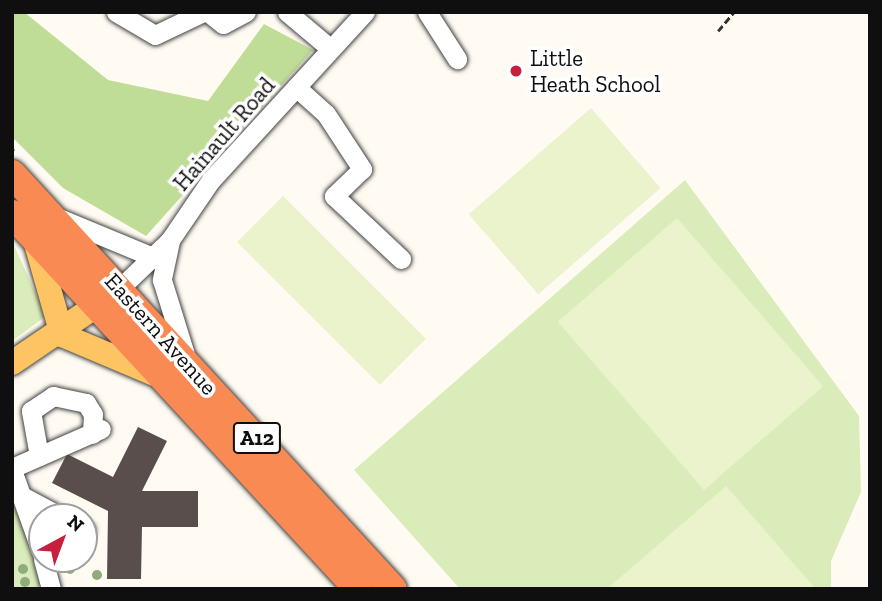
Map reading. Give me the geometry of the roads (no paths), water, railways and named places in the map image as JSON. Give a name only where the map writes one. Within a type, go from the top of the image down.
[{"type":"highway","name":"Eastern Avenue","points":[[15,162],[50,214],[120,288],[179,371],[358,589]]},
{"type":"highway","name":"Eastern Avenue","points":[[12,214],[97,307],[179,371],[393,589]]},
{"type":"main road","points":[[35,240],[62,335]]},
{"type":"main road","points":[[12,363],[62,335],[120,288]]},
{"type":"main road","points":[[62,335],[179,371]]},
{"type":"street","points":[[116,12],[155,35],[206,12],[223,24],[246,12]]},
{"type":"street","points":[[287,12],[331,49]]},
{"type":"street","name":"Hainault Road","points":[[120,288],[170,240],[211,180],[365,12]]},
{"type":"street","points":[[427,12],[457,59]]},
{"type":"street","points":[[296,87],[326,114],[362,169],[334,196],[401,259]]},
{"type":"street","points":[[50,214],[153,257]]},
{"type":"street","points":[[170,240],[162,280],[179,371]]},
{"type":"street","points":[[28,512],[12,469],[97,431],[93,414],[86,403],[53,396],[31,411],[39,456]]},
{"type":"street","points":[[23,497],[34,503]]},
{"type":"place","name":"Little Heath School","points":[[516,71]]}]
